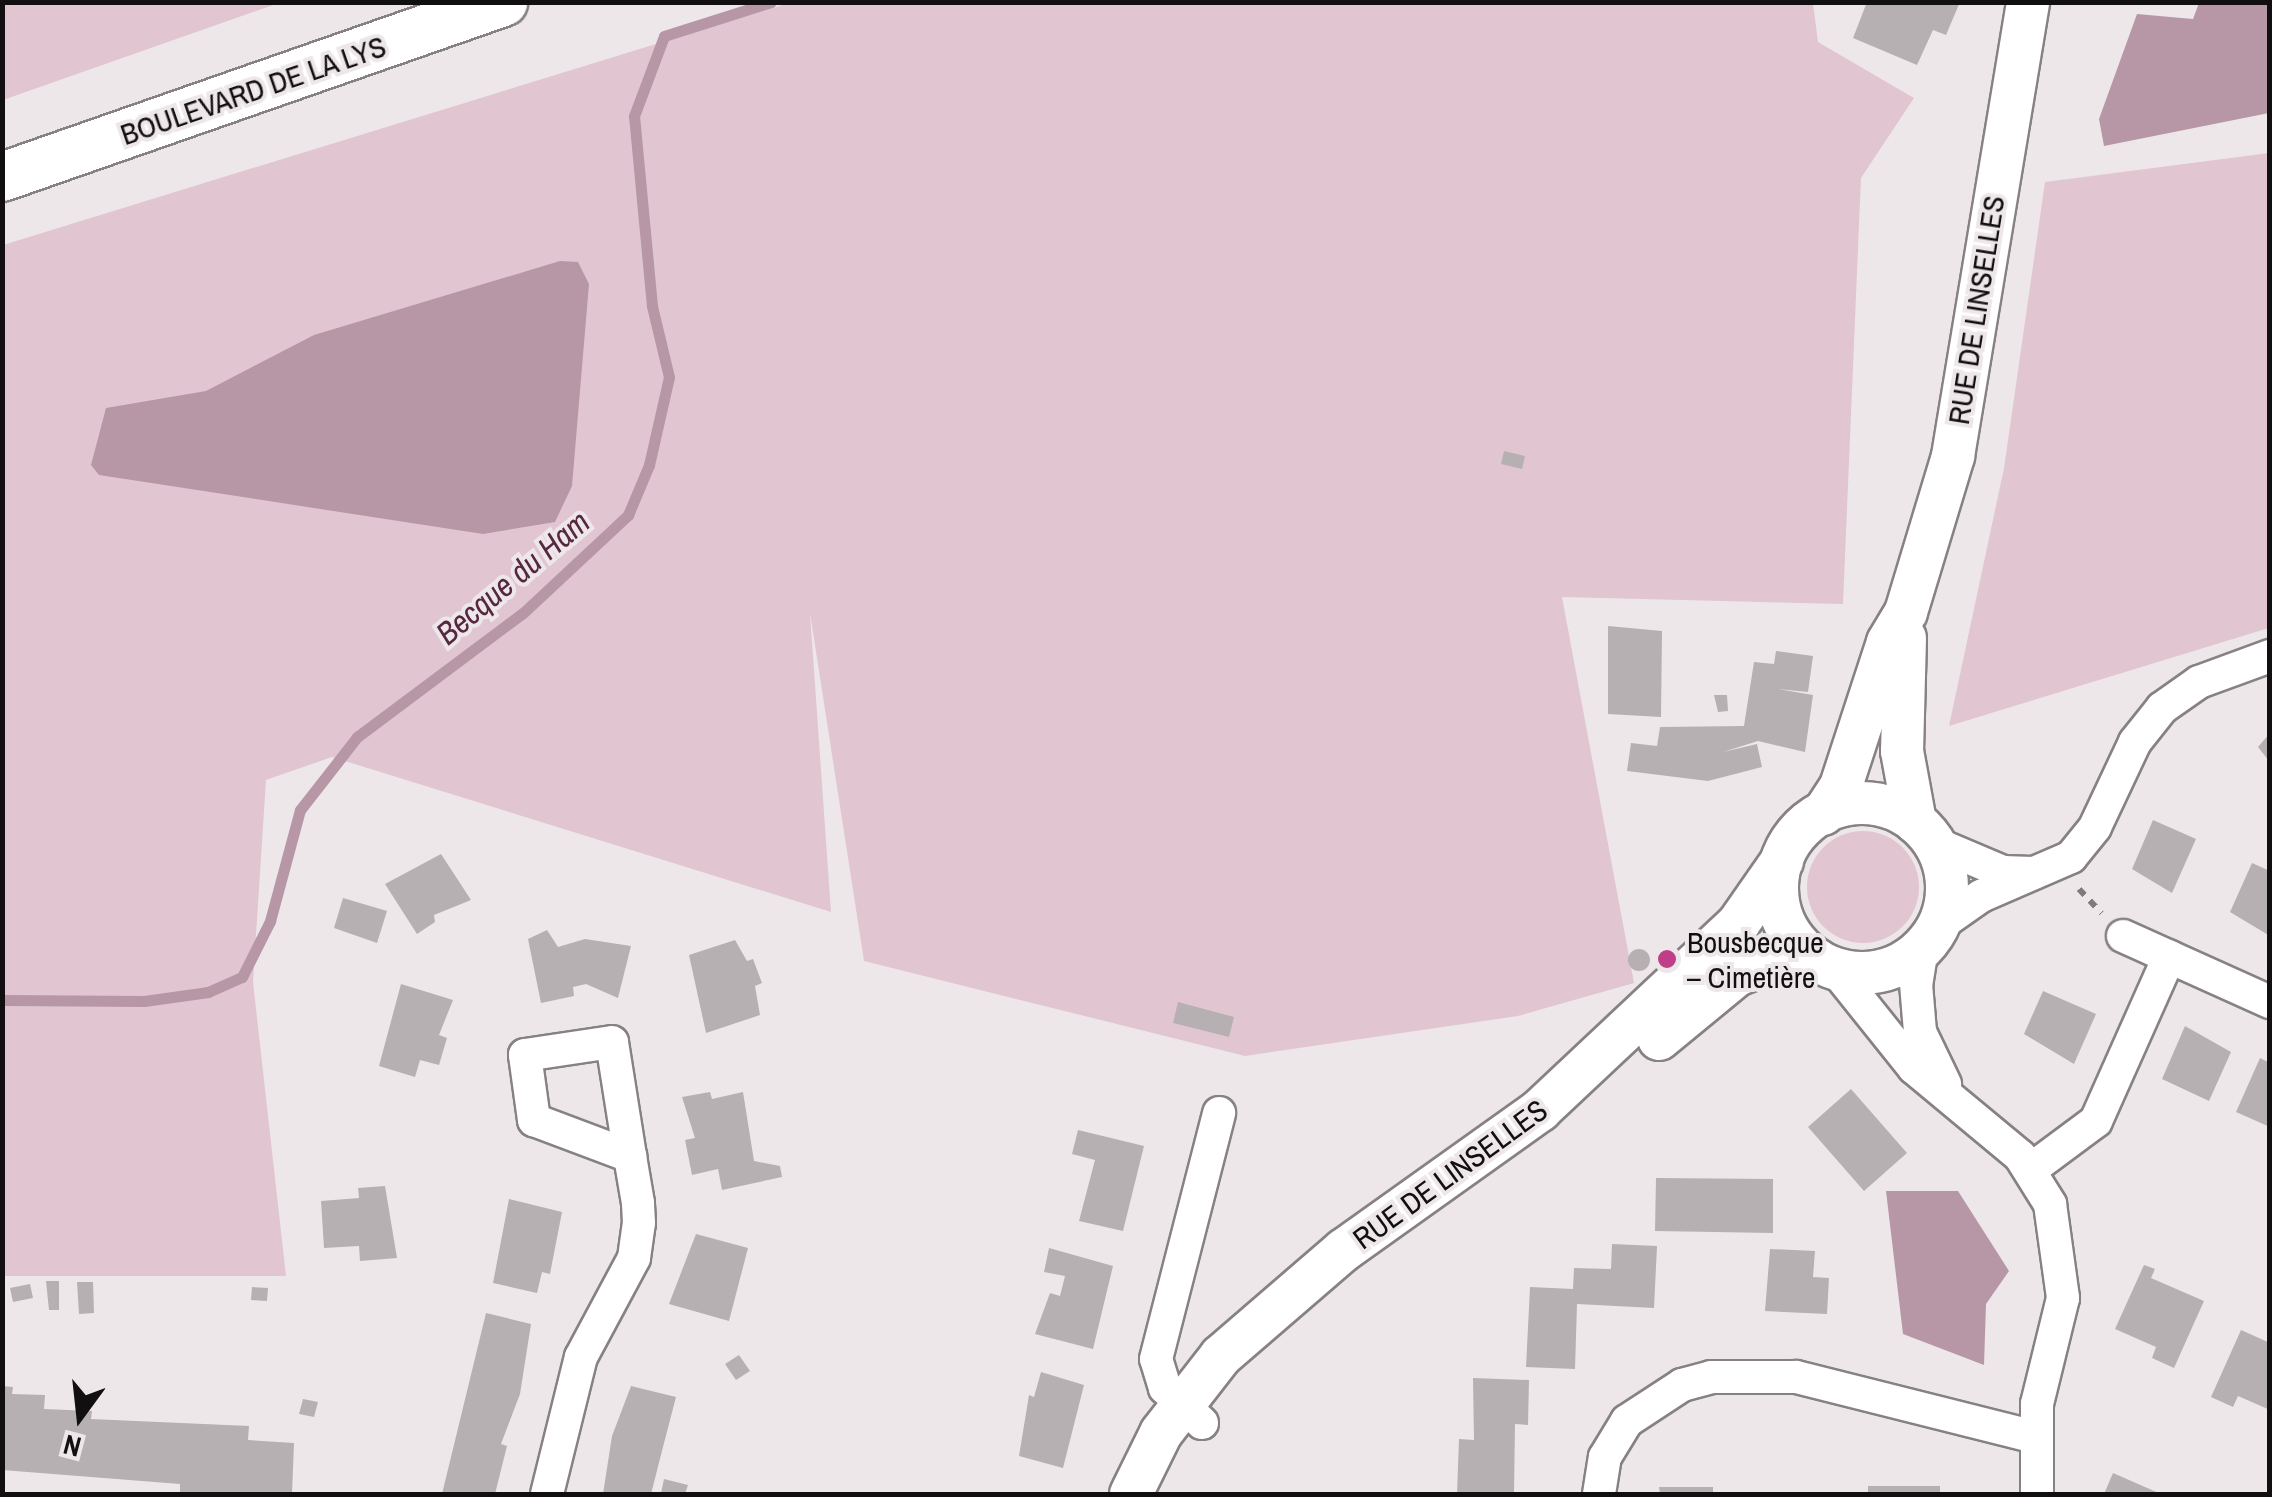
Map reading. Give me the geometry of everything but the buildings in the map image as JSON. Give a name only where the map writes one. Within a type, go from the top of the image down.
[{"type":"main road","name":"BOULEVARD DE LA LYS","points":[[2,177],[504,2]]},
{"type":"street","name":"RUE DE LINSELLES","points":[[1924,832],[1900,715],[1906,612],[1969,380],[2028,2]]},
{"type":"street","name":"RUE DE LINSELLES","points":[[1823,814],[1841,786],[1888,642],[1906,612]]},
{"type":"street","points":[[1826,964],[1881,971],[1981,896],[2053,869],[2095,827],[2135,742],[2162,708],[2200,682],[2270,656]]},
{"type":"street","points":[[2037,1494],[2036,1437],[2062,1283],[2057,1225],[2030,1170],[1914,1068],[1826,964],[1798,944],[1780,911],[1782,861],[1794,838],[1823,814],[1870,804],[2003,872],[2053,869]]},
{"type":"street","points":[[1924,832],[1946,877],[1916,984],[1920,1032],[1958,1104]]},
{"type":"street","name":"RUE DE LINSELLES","points":[[1144,1494],[1221,1356],[1293,1291],[1465,1168],[1584,1071],[1738,924],[1782,861]]},
{"type":"street","points":[[2123,936],[2270,1002]]},
{"type":"street","points":[[2030,1170],[2096,1121],[2169,957]]},
{"type":"street","name":"RUE DE LINSELLES","points":[[1131,1494],[1191,1414],[1325,1300],[1552,1137],[1698,1003],[1764,963],[1826,964]]},
{"type":"street","points":[[1191,1414],[1165,1388],[1156,1359],[1219,1113]]},
{"type":"street","points":[[547,1494],[580,1357],[634,1258],[639,1223],[630,1156]]},
{"type":"street","points":[[1599,1494],[1606,1457],[1627,1421],[1682,1385],[1711,1377],[1796,1377],[2036,1437]]},
{"type":"path","points":[[2053,869],[2123,936]]},
{"type":"shaded area","points":[[3,2],[279,2],[279,3],[3,100]]},
{"type":"shaded area","points":[[789,3],[1813,3],[1818,42],[1914,98],[1861,178],[1843,604],[1562,597],[1634,983],[1518,1016],[1245,1056],[864,961],[810,613],[831,912],[332,757],[266,780],[253,982],[286,1276],[3,1276],[3,245]]},
{"type":"shaded area","points":[[2199,3],[2269,3],[2269,113],[2104,146],[2099,119],[2137,14],[2193,19]]},
{"type":"shaded area","points":[[2269,153],[2269,628],[1949,726],[2004,468],[2045,182]]},
{"type":"shaded area","points":[[560,261],[578,262],[589,284],[572,486],[555,522],[483,534],[99,475],[91,465],[106,408],[206,391],[314,335]]},
{"type":"shaded area","points":[[1863,831],[1885,835],[1903,847],[1915,865],[1919,887],[1915,909],[1903,927],[1885,939],[1863,943],[1841,939],[1823,927],[1811,909],[1807,887],[1811,865],[1823,847],[1841,835]]},
{"type":"shaded area","points":[[1886,1191],[1958,1191],[2009,1271],[1986,1304],[1984,1365],[1903,1334]]},
{"type":"waterway","name":"Becque du Ham","points":[[2,1000],[144,1001],[208,992],[242,977],[270,921],[300,810],[357,737],[523,613],[628,515],[649,465],[669,377],[652,306],[634,116],[664,36],[771,2]]},
{"type":"place","name":"Bousbecque – Cimetière","points":[[1667,959]]}]
